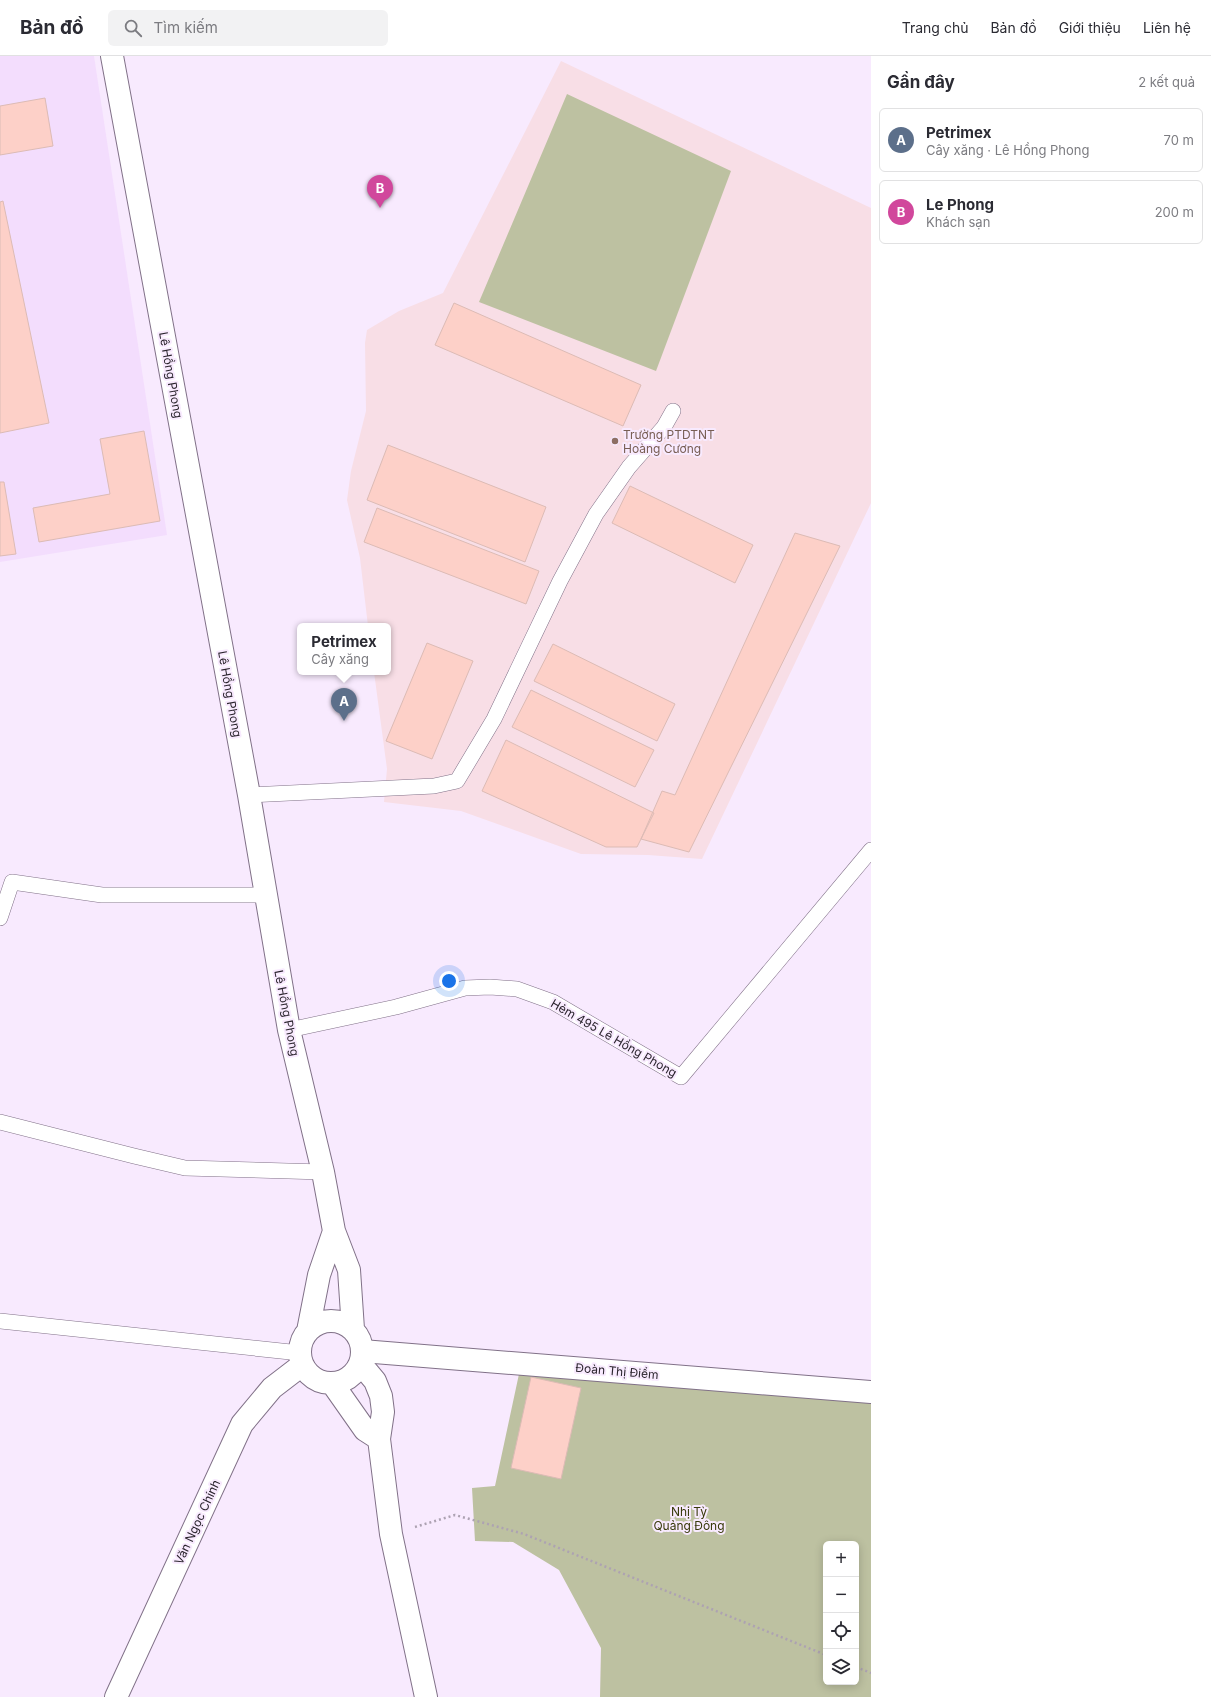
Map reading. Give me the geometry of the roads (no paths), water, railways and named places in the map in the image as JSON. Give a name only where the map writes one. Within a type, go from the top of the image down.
[{"type":"main road","name":"Lê Hồng Phong","points":[[112,56],[248,795],[289,1030],[323,1172],[334,1231],[349,1270],[353,1329]]},
{"type":"main road","points":[[334,1231],[319,1275],[308,1331],[302,1341],[301,1359],[309,1375],[320,1381],[332,1383],[344,1381],[354,1374],[361,1357]]},
{"type":"main road","points":[[308,1331],[318,1324],[330,1321],[342,1323],[353,1329],[360,1339],[361,1357],[381,1396],[382,1412],[379,1439],[391,1534],[426,1697]]},
{"type":"main road","name":"Đoàn Thị Điểm","points":[[361,1357],[871,1392]]},
{"type":"main road","name":"Văn Ngọc Chính","points":[[116,1697],[242,1424],[272,1388],[301,1359]]},
{"type":"main road","points":[[332,1383],[365,1430],[379,1439]]},
{"type":"lane","points":[[248,795],[434,786],[457,781],[494,719],[560,582],[596,514],[629,467],[664,427],[673,411]]},
{"type":"lane","name":"Hẻm 495 Lê Hồng Phong","points":[[289,1030],[396,1007],[465,988],[490,987],[517,989],[553,1002],[681,1077],[871,850]]},
{"type":"lane","points":[[0,918],[6,881],[102,895],[266,895]]},
{"type":"lane","points":[[0,1122],[185,1168],[323,1172]]},
{"type":"lane","points":[[0,1321],[301,1359]]},
{"type":"place","name":"Le Phong","points":[[380,208]]},
{"type":"place","name":"Trường PTDTNT Hoàng Cương","points":[[615,441]]},
{"type":"place","name":"Petrimex","points":[[344,721]]},
{"type":"park label","name":"Nhị Tỳ Quảng Đông","points":[[689,1518]]}]
